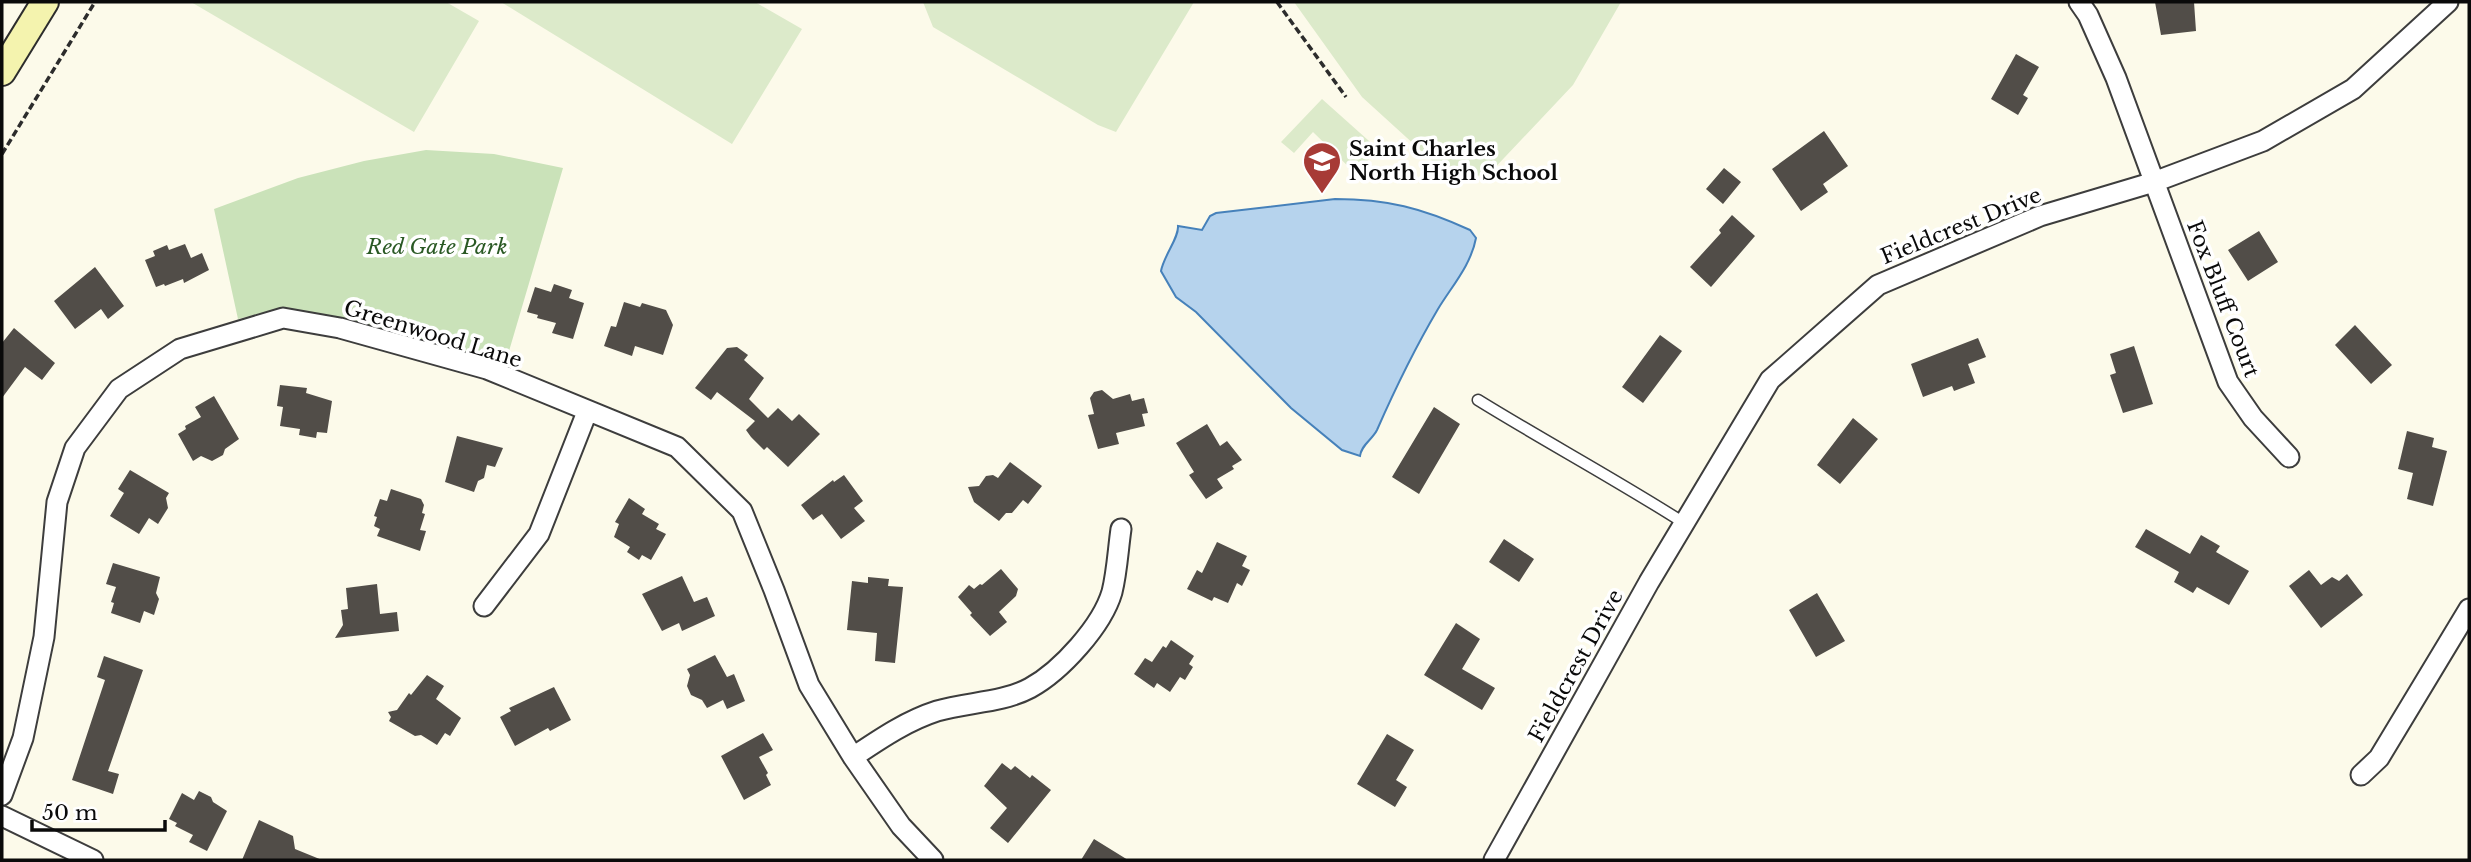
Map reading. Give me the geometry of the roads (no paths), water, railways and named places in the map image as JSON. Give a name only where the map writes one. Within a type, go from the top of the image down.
[{"type":"main road","points":[[2,72],[45,2]]},
{"type":"street","name":"Fox Bluff Court","points":[[2079,2],[2088,15],[2116,78],[2228,382],[2253,418],[2289,457]]},
{"type":"street","name":"Fieldcrest Drive","points":[[1494,860],[1649,582],[1770,380],[1878,285],[2040,216],[2154,182],[2263,141],[2353,89],[2448,2]]},
{"type":"street","name":"Greenwood Lane","points":[[2,795],[23,738],[44,637],[57,502],[75,448],[119,388],[180,349],[283,318],[340,328],[487,369],[677,447],[742,511],[809,685],[853,757],[901,826],[933,860]]},
{"type":"street","points":[[484,606],[539,534],[587,412]]},
{"type":"street","points":[[853,757],[898,728],[938,711],[984,702],[1029,688],[1060,667],[1089,635],[1111,594],[1121,529]]},
{"type":"street","points":[[2361,775],[2379,758],[2469,609]]},
{"type":"street","points":[[2,816],[93,860]]},
{"type":"lane","points":[[1478,400],[1684,523]]},
{"type":"water","points":[[1335,199],[1388,203],[1420,211],[1470,230],[1476,238],[1465,266],[1438,309],[1377,430],[1362,449],[1360,456],[1342,450],[1291,408],[1196,312],[1176,297],[1161,271],[1178,226],[1202,230],[1210,216],[1216,213]]},
{"type":"place","name":"Saint Charles North High School","points":[[1322,195]]},
{"type":"park label","name":"Red Gate Park","points":[[437,247]]}]
